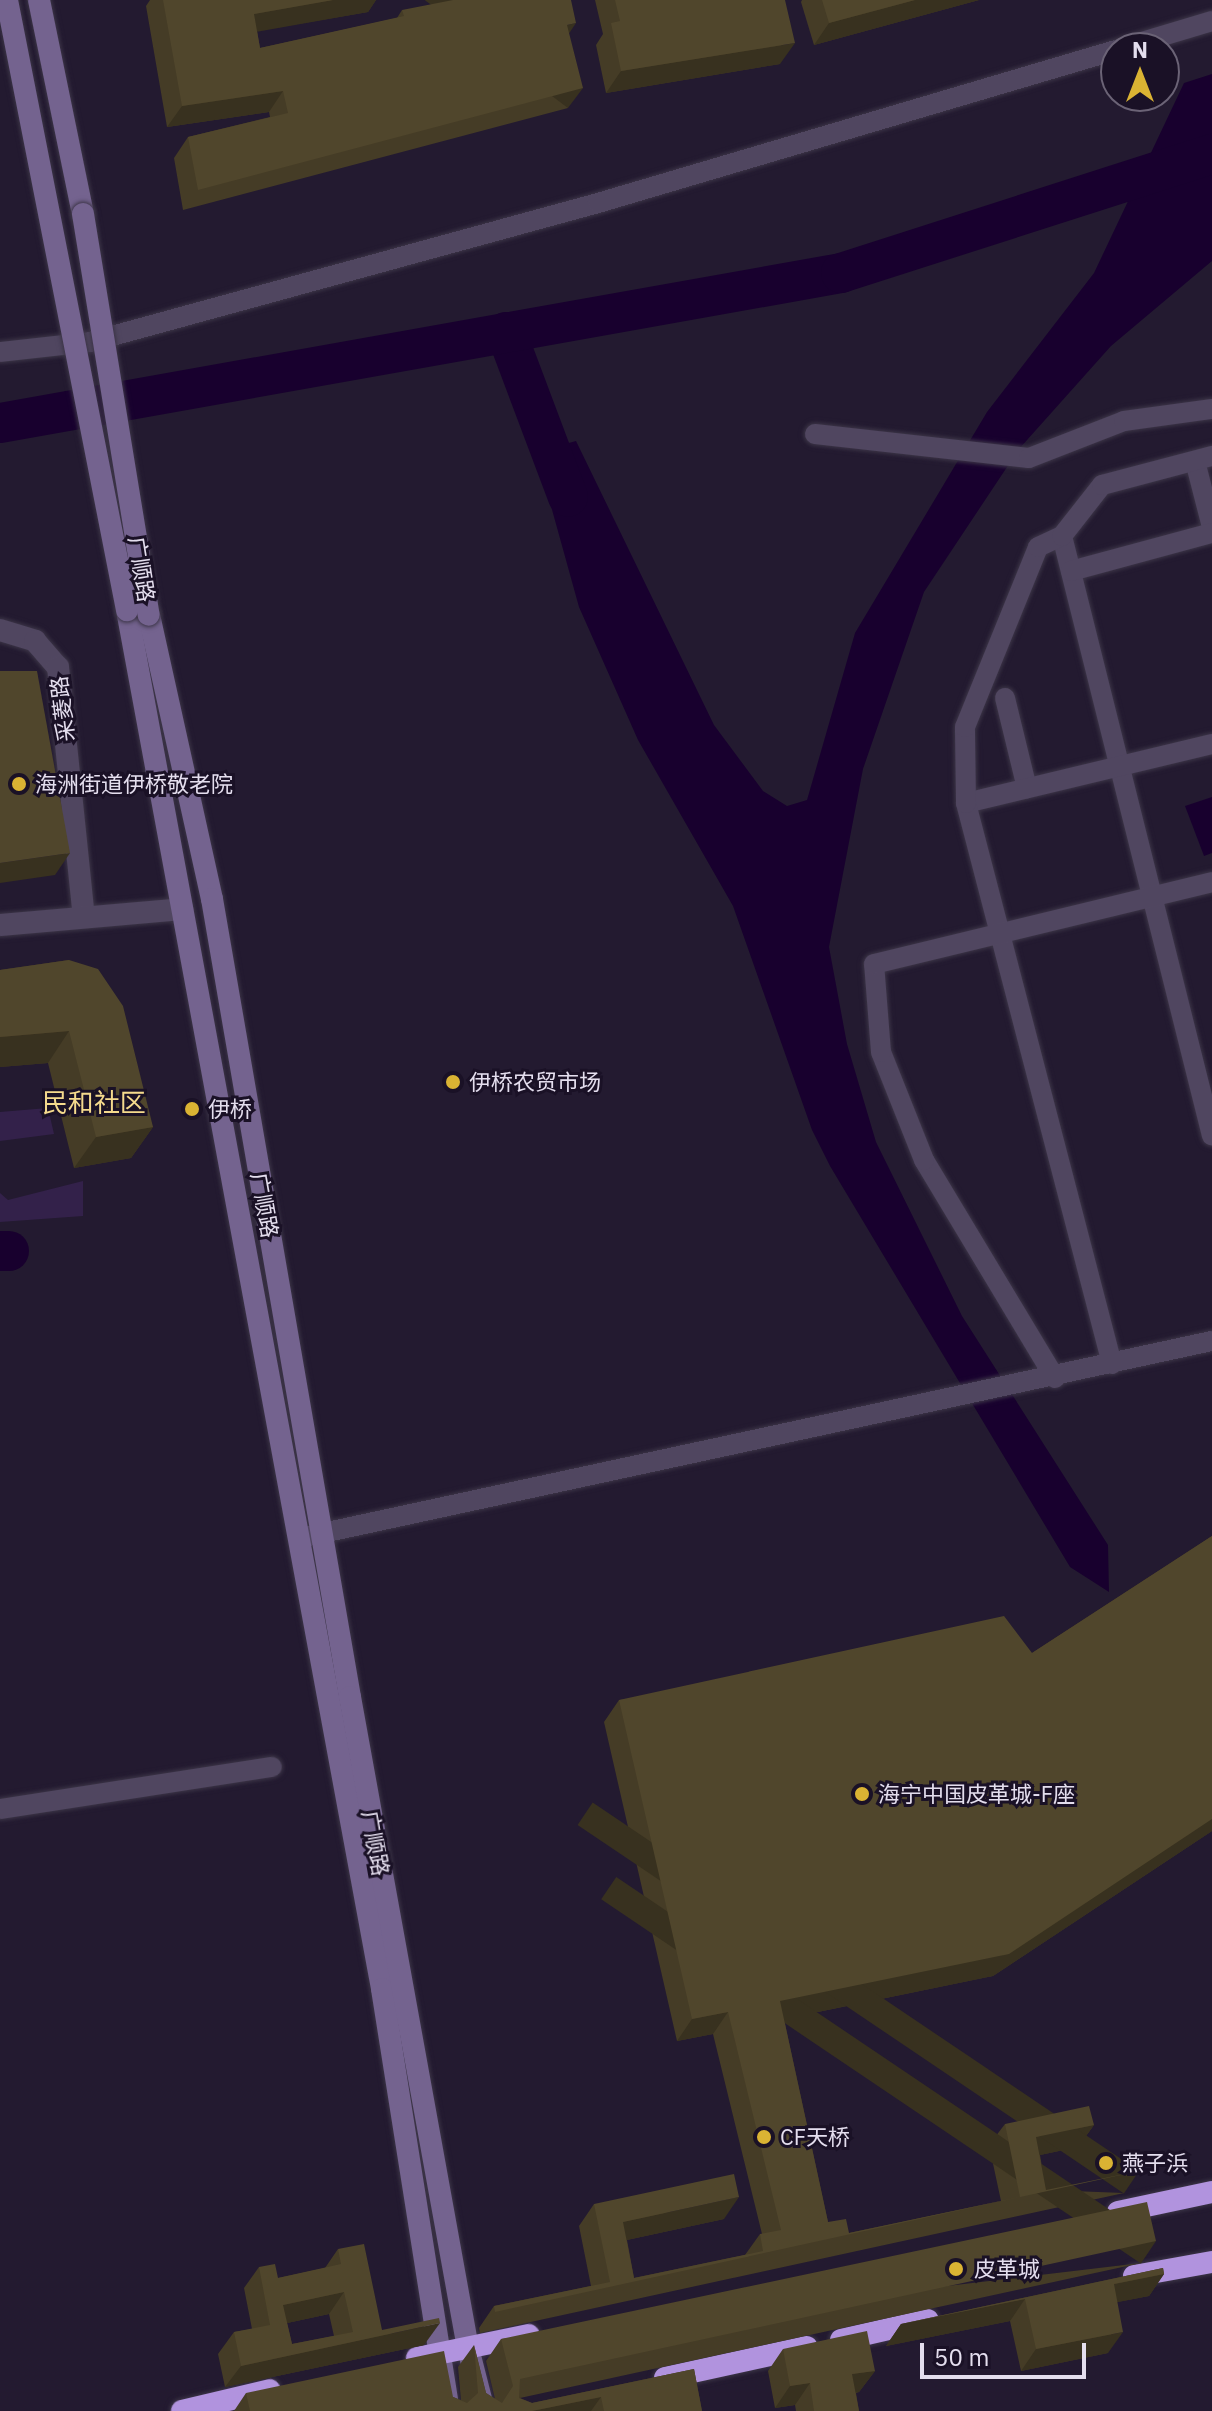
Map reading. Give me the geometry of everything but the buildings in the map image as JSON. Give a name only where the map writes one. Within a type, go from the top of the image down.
[{"type":"highway","points":[[1099,2216],[1212,2192]]},
{"type":"highway","points":[[1113,2280],[1212,2262]]},
{"type":"highway","points":[[638,2384],[944,2317]]},
{"type":"highway","points":[[395,2363],[559,2329]]},
{"type":"highway","points":[[182,2411],[295,2384]]},
{"type":"main road","name":"广顺路","points":[[7,0],[127,610],[382,1989],[449,2411]]},
{"type":"main road","name":"广顺路","points":[[39,0],[83,214],[149,615],[212,899],[321,1533],[468,2348],[484,2411]]},
{"type":"street","points":[[1175,32],[1212,21]]},
{"type":"street","points":[[0,352],[105,337],[598,203],[1100,55]]},
{"type":"street","points":[[815,434],[1029,458],[1124,421],[1212,409]]},
{"type":"street","points":[[1071,571],[1212,530],[1204,459],[1102,485],[1062,536],[1038,547],[965,727],[966,803],[1112,1364]]},
{"type":"street","points":[[1062,536],[1212,1136]]},
{"type":"street","name":"采菱路","points":[[0,630],[35,641],[58,667],[84,917]]},
{"type":"street","points":[[1005,698],[1027,788]]},
{"type":"street","points":[[966,803],[1212,744]]},
{"type":"street","points":[[1047,1380],[924,1160],[881,1052],[874,964],[1212,882]]},
{"type":"street","points":[[0,925],[182,909]]},
{"type":"street","points":[[298,1538],[1047,1380],[1212,1341]]},
{"type":"street","points":[[0,1809],[272,1767]]},
{"type":"shaded area","points":[[1212,74],[1212,261],[1111,346],[1019,449],[924,592],[863,769],[829,947],[847,1044],[876,1142],[962,1316],[1108,1545],[1109,1592],[1070,1567],[830,1166],[812,1130],[733,906],[638,740],[579,607],[536,452],[576,441],[714,725],[763,791],[787,806],[807,800],[855,633],[987,412],[1094,273],[1170,112],[1180,112],[1180,91],[1184,83]]},
{"type":"shaded area","points":[[1212,797],[1212,853],[1204,856],[1185,806]]},
{"type":"shaded area","points":[[48,1108],[54,1134],[0,1141],[0,1112]]},
{"type":"shaded area","points":[[83,1181],[83,1216],[0,1222],[0,1193],[8,1200]]},
{"type":"waterway","points":[[0,423],[841,273],[1212,154]]},
{"type":"waterway","points":[[506,332],[568,497]]},
{"type":"waterway","points":[[0,1251],[9,1251]]},
{"type":"place","name":"海洲街道伊桥敬老院","points":[[19,784]]},
{"type":"place","name":"伊桥农贸市场","points":[[453,1082]]},
{"type":"place","name":"伊桥","points":[[192,1109]]},
{"type":"place","name":"海宁中国皮革城-F座","points":[[862,1794]]},
{"type":"place","name":"CF天桥","points":[[764,2137]]},
{"type":"place","name":"燕子浜","points":[[1106,2163]]},
{"type":"place","name":"皮革城","points":[[956,2269]]},
{"type":"district","name":"民和社区","points":[[94,1103]]}]
